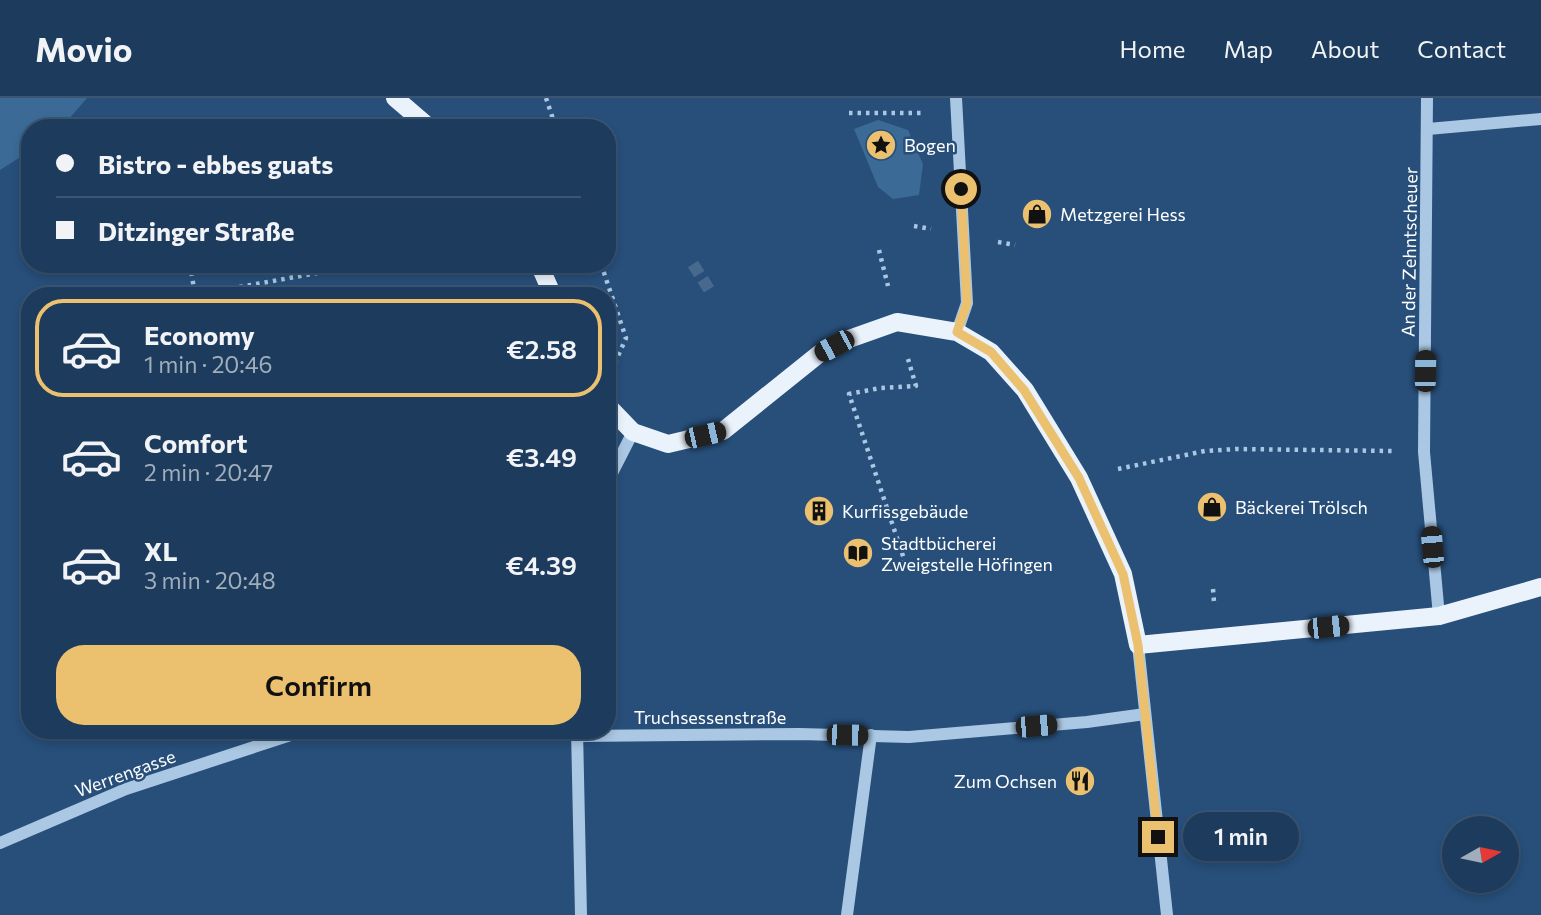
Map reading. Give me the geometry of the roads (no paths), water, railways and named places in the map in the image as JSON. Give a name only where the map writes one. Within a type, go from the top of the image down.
[{"type":"main road","points":[[395,98],[420,119]]},
{"type":"main road","points":[[616,414],[633,432],[668,443],[723,431],[819,354],[849,339],[897,322],[957,332],[991,352],[1024,390],[1079,478],[1123,574],[1138,645],[1439,615],[1541,587]]},
{"type":"street","points":[[956,98],[967,303],[957,332]]},
{"type":"street","name":"An der Zehntscheuer","points":[[1427,98],[1424,452],[1439,615]]},
{"type":"street","points":[[1428,129],[1541,119]]},
{"type":"street","points":[[616,465],[633,432]]},
{"type":"street","points":[[1138,645],[1167,915]]},
{"type":"street","name":"Truchsessenstraße","points":[[616,733],[909,737],[1087,722],[1145,714]]},
{"type":"street","points":[[847,915],[871,735]]},
{"type":"street","name":"Werrengasse","points":[[0,843],[126,789],[279,739]]},
{"type":"street","name":"Truchsessenstraße","points":[[577,739],[581,915]]},
{"type":"tunnel","points":[[693,264],[710,291]]},
{"type":"place","name":"Bogen","points":[[881,145]]},
{"type":"place","name":"Metzgerei Hess","points":[[1037,214]]},
{"type":"place","name":"Bäckerei Trölsch","points":[[1212,507]]},
{"type":"place","name":"Kurfissgebäude","points":[[819,511]]},
{"type":"place","name":"Stadtbücherei Zweigstelle Höfingen","points":[[858,553]]},
{"type":"place","name":"Zum Ochsen","points":[[1080,781]]}]
